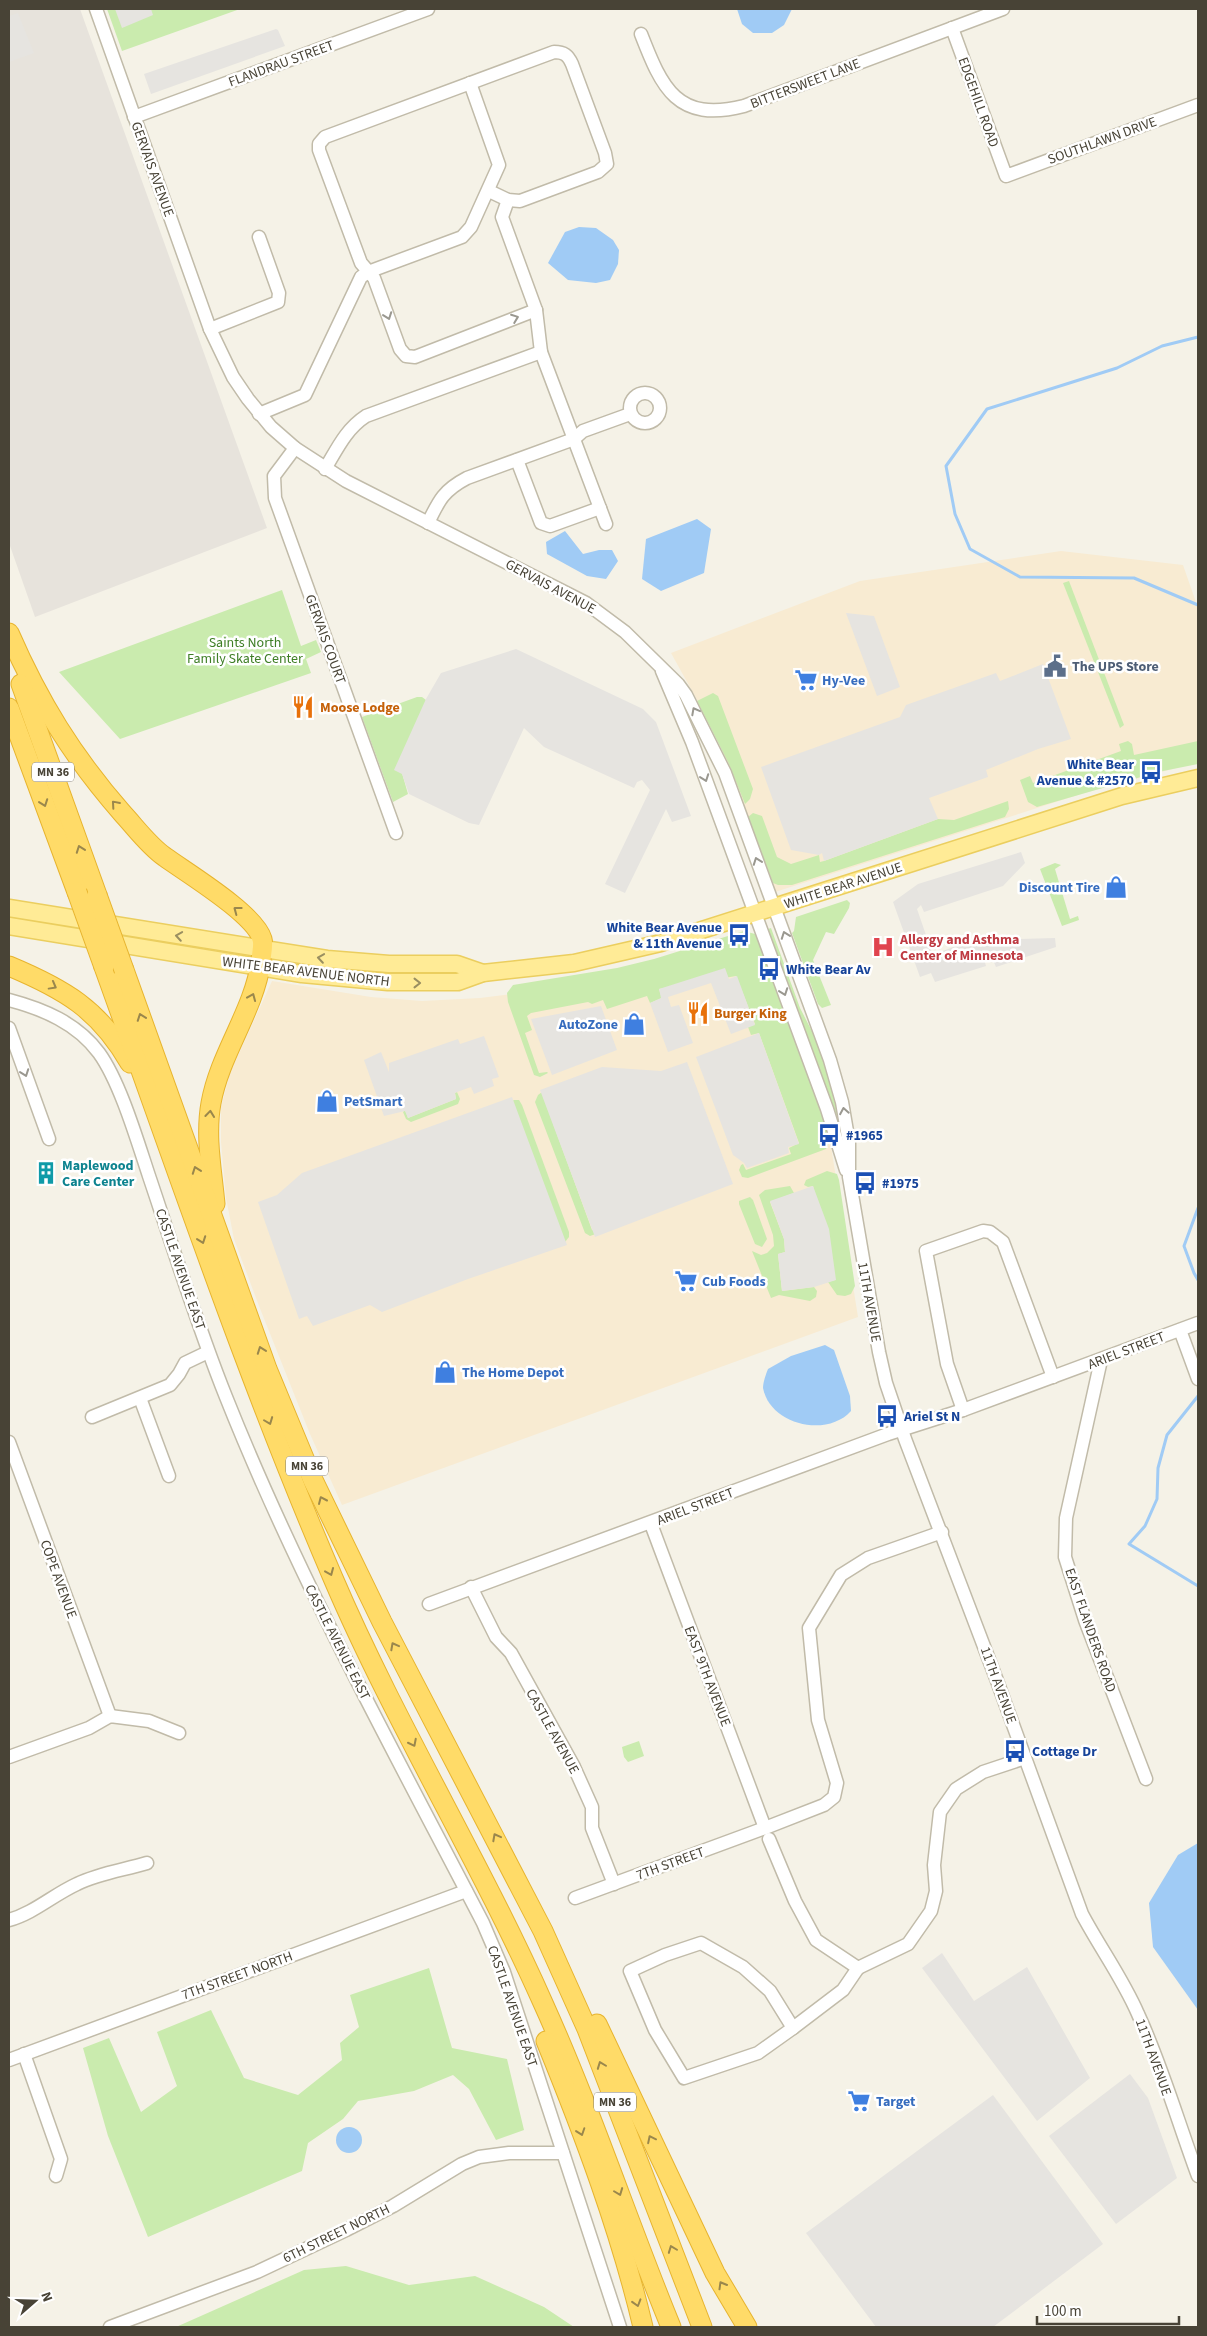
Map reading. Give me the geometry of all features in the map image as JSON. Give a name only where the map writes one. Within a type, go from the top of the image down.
[{"type":"highway","points":[[9,633],[42,704],[69,745],[110,799],[162,855],[238,910],[256,926],[262,939],[256,988],[223,1064],[211,1102],[209,1141],[218,1233]]},
{"type":"highway","name":"MN 36","points":[[9,650],[267,1369],[329,1516],[382,1622],[518,1881],[587,2029],[702,2327]]},
{"type":"highway","name":"MN 36","points":[[9,708],[239,1343],[335,1583],[356,1632],[539,1994],[571,2067],[671,2327]]},
{"type":"highway","points":[[9,966],[50,984],[67,994],[96,1018],[122,1050],[162,1128]]},
{"type":"highway","points":[[518,1881],[574,1974],[715,2273],[747,2327]]},
{"type":"highway","points":[[488,1890],[521,1979],[572,2106],[612,2221],[643,2327]]},
{"type":"main road","name":"WHITE BEAR AVENUE","points":[[484,973],[552,966],[603,958],[661,943],[1122,796],[1198,778]]},
{"type":"main road","name":"WHITE BEAR AVENUE NORTH","points":[[9,908],[261,958]]},
{"type":"main road","name":"WHITE BEAR AVENUE NORTH","points":[[9,926],[261,958],[457,964],[484,973]]},
{"type":"street","name":"GERVAIS AVENUE","points":[[96,9],[210,329],[232,377],[271,427],[295,448],[325,469],[586,603],[625,632],[686,695],[725,773],[774,907]]},
{"type":"street","name":"FLANDRAU STREET","points":[[134,117],[428,9]]},
{"type":"street","name":"BITTERSWEET LANE","points":[[641,34],[655,70],[668,91],[688,106],[712,112],[744,106],[1003,9]]},
{"type":"street","name":"EDGEHILL ROAD","points":[[952,28],[1006,176]]},
{"type":"street","points":[[489,191],[508,200],[520,201],[598,172],[607,164],[605,152],[569,57],[565,54],[554,52],[321,140],[319,150],[361,263],[374,278],[402,353],[410,358],[536,310]]},
{"type":"street","points":[[260,414],[305,395],[361,277],[368,272],[462,237],[471,227],[498,169],[498,160],[470,83]]},
{"type":"street","name":"SOUTHLAWN DRIVE","points":[[1006,176],[1198,105]]},
{"type":"street","points":[[508,200],[502,217],[536,310],[541,352],[606,524]]},
{"type":"street","points":[[210,329],[278,302],[279,293],[259,237]]},
{"type":"street","points":[[325,469],[347,432],[354,423],[366,416],[541,352]]},
{"type":"street","points":[[428,522],[442,495],[452,486],[467,478],[574,439],[582,431],[630,414]]},
{"type":"street","name":"GERVAIS COURT","points":[[295,448],[274,476],[275,498],[396,833]]},
{"type":"street","points":[[516,460],[541,523],[545,526],[550,526],[600,508]]},
{"type":"street","name":"GERVAIS AVENUE","points":[[661,668],[692,742],[755,913]]},
{"type":"street","name":"11TH AVENUE","points":[[774,907],[830,1060],[842,1102],[849,1143],[849,1177],[878,1352],[902,1430],[942,1532],[1082,1914],[1097,1943],[1109,1957],[1139,2015],[1198,2176]]},
{"type":"street","name":"11TH AVENUE","points":[[755,913],[827,1109],[838,1149],[849,1177]]},
{"type":"street","name":"CASTLE AVENUE EAST","points":[[9,1000],[28,1005],[59,1018],[75,1029],[99,1053],[109,1070],[134,1130],[208,1352],[258,1475],[293,1552],[483,1923],[504,1972],[620,2327]]},
{"type":"street","points":[[9,1028],[49,1139]]},
{"type":"street","points":[[963,1410],[947,1364],[926,1251],[976,1232],[990,1232],[1003,1242],[1053,1377]]},
{"type":"street","name":"ARIEL STREET","points":[[428,1604],[1198,1323]]},
{"type":"street","points":[[1180,1330],[1198,1379]]},
{"type":"street","points":[[92,1417],[170,1385],[185,1363],[208,1352]]},
{"type":"street","name":"EAST FLANDERS ROAD","points":[[1100,1360],[1066,1518],[1065,1556],[1085,1620],[1146,1779]]},
{"type":"street","points":[[140,1398],[168,1476]]},
{"type":"street","name":"COPE AVENUE","points":[[9,1442],[11,1456],[110,1716]]},
{"type":"street","name":"EAST 9TH AVENUE","points":[[651,1524],[767,1834],[795,1901],[816,1940],[858,1968]]},
{"type":"street","name":"7TH STREET","points":[[575,1898],[767,1834],[824,1805],[834,1797],[837,1782],[818,1720],[809,1628],[841,1575],[868,1558],[942,1532]]},
{"type":"street","name":"CASTLE AVENUE","points":[[471,1587],[496,1637],[511,1653],[574,1767],[592,1807],[592,1828],[614,1884]]},
{"type":"street","points":[[9,1757],[89,1728],[110,1716],[149,1721],[180,1733]]},
{"type":"street","points":[[794,2028],[770,1992],[743,1966],[701,1943],[665,1955],[630,1971],[655,2030],[684,2078],[758,2053],[794,2028],[843,1990],[858,1968],[908,1944],[931,1911],[936,1891],[934,1865],[940,1812],[956,1789],[983,1772],[1025,1758]]},
{"type":"street","points":[[9,1920],[36,1909],[76,1884],[147,1864]]},
{"type":"street","name":"7TH STREET NORTH","points":[[9,2060],[466,1891]]},
{"type":"street","points":[[24,2054],[62,2159],[56,2176]]},
{"type":"street","name":"6TH STREET NORTH","points":[[110,2327],[257,2272],[393,2206],[462,2164],[479,2157],[509,2153],[562,2153]]},
{"type":"shaded area","points":[[9,9],[80,9],[267,528],[35,617],[9,543]]},
{"type":"shaded area","points":[[115,9],[151,9],[153,15],[122,28]]},
{"type":"shaded area","points":[[18,13],[34,53],[9,62],[9,16]]},
{"type":"shaded area","points":[[276,29],[285,46],[151,94],[144,74]]},
{"type":"shaded area","points":[[1061,551],[1183,565],[1198,608],[1198,762],[1084,793],[775,892],[717,736],[671,653],[860,581]]},
{"type":"shaded area","points":[[846,613],[874,616],[900,687],[877,696]]},
{"type":"shaded area","points":[[516,649],[643,709],[656,722],[691,816],[672,822],[666,809],[625,893],[605,884],[650,790],[642,780],[637,782],[634,788],[544,747],[524,728],[479,825],[469,823],[409,794],[402,774],[394,770],[426,699],[441,673]]},
{"type":"shaded area","points":[[1043,664],[1071,739],[1038,749],[986,770],[988,777],[929,798],[938,819],[824,861],[822,853],[819,855],[791,850],[761,767],[900,717],[906,705],[996,673],[1000,681]]},
{"type":"shaded area","points":[[1021,852],[1025,863],[1003,886],[924,912],[921,905],[917,909],[935,961],[941,959],[938,953],[976,938],[980,947],[1020,939],[1055,938],[1056,947],[996,967],[993,960],[984,959],[986,966],[935,982],[931,973],[920,977],[893,902],[918,884]]},
{"type":"shaded area","points":[[754,936],[829,1134],[858,1317],[342,1505],[310,1434],[259,1306],[234,1239],[226,1198],[221,1142],[221,1107],[230,1073],[272,981],[371,997],[422,1001],[480,998],[545,990]]},
{"type":"shaded area","points":[[725,968],[729,979],[737,976],[755,1025],[731,1034],[711,983],[668,997],[671,1007],[679,1005],[693,1043],[668,1052],[650,1003],[661,998],[659,989]]},
{"type":"shaded area","points":[[601,1006],[617,1050],[552,1075],[531,1019]]},
{"type":"shaded area","points":[[759,1033],[799,1144],[788,1147],[789,1153],[747,1168],[744,1163],[733,1155],[696,1057]]},
{"type":"shaded area","points":[[484,1036],[499,1077],[492,1079],[494,1086],[474,1094],[471,1087],[457,1092],[455,1093],[456,1099],[408,1118],[405,1111],[384,1116],[364,1060],[381,1052],[389,1072],[389,1063],[458,1039],[460,1044]]},
{"type":"shaded area","points":[[687,1062],[733,1184],[595,1237],[540,1090],[602,1067],[661,1071]]},
{"type":"shaded area","points":[[512,1097],[567,1245],[468,1279],[382,1312],[370,1305],[313,1326],[307,1316],[299,1319],[258,1202],[277,1195],[302,1173]]},
{"type":"shaded area","points":[[813,1186],[829,1229],[836,1280],[814,1287],[782,1291],[778,1254],[785,1252],[784,1239],[770,1201]]},
{"type":"shaded area","points":[[942,1953],[974,2001],[1027,1967],[1090,2078],[1037,2121],[922,1968]]},
{"type":"shaded area","points":[[1130,2074],[1148,2098],[1177,2178],[1116,2224],[1049,2136]]},
{"type":"shaded area","points":[[993,2095],[1103,2244],[993,2327],[876,2327],[806,2233]]},
{"type":"green space","points":[[107,9],[240,9],[122,51]]},
{"type":"green space","points":[[1069,581],[1124,725],[1120,728],[1063,583]]},
{"type":"green space","name":"Saints North Family Skate Center","points":[[282,590],[301,646],[316,640],[321,652],[306,659],[311,673],[120,739],[59,672]]},
{"type":"green space","points":[[713,693],[718,696],[753,789],[750,799],[745,804],[728,762],[697,701]]},
{"type":"green space","points":[[417,697],[422,697],[426,700],[402,773],[408,794],[393,802],[362,717]]},
{"type":"green space","points":[[1128,741],[1132,744],[1134,755],[1198,741],[1198,764],[1158,772],[1037,807],[1028,802],[1020,780],[1030,776],[1033,783],[1121,751],[1119,744]]},
{"type":"green space","points":[[1008,801],[1009,809],[1005,817],[792,885],[773,883],[748,817],[753,813],[762,816],[777,857],[791,864],[819,855],[820,862],[824,861],[938,819],[954,820]]},
{"type":"green space","points":[[1055,863],[1061,865],[1055,869],[1070,919],[1078,916],[1079,920],[1062,926],[1040,869]]},
{"type":"green space","points":[[847,900],[850,903],[849,908],[834,934],[826,932],[813,960],[831,1005],[822,1008],[818,1004],[792,933],[796,917]]},
{"type":"green space","points":[[771,928],[800,1008],[825,1061],[839,1117],[837,1117],[768,929]]},
{"type":"green space","points":[[744,931],[755,934],[765,956],[820,1104],[829,1143],[826,1149],[748,1178],[742,1177],[739,1170],[741,1165],[743,1164],[746,1170],[791,1154],[789,1148],[799,1143],[759,1033],[751,1035],[748,1027],[755,1024],[736,976],[659,989],[662,998],[650,1003],[647,996],[607,1009],[603,1000],[592,1004],[588,1002],[531,1013],[527,1016],[532,1030],[525,1033],[539,1073],[548,1073],[540,1077],[534,1075],[508,1002],[507,993],[513,985],[617,968],[654,959]]},
{"type":"green space","points":[[546,1089],[543,1096],[592,1230],[601,1232],[590,1236],[585,1233],[535,1102],[538,1095]]},
{"type":"green space","points":[[457,1092],[460,1099],[458,1104],[411,1122],[406,1119],[403,1112],[405,1110],[408,1118],[456,1099],[455,1093]]},
{"type":"green space","points":[[519,1100],[522,1105],[569,1232],[569,1237],[565,1242],[507,1103]]},
{"type":"green space","points":[[827,1171],[837,1174],[839,1180],[855,1286],[851,1294],[845,1296],[837,1295],[828,1282],[835,1280],[813,1186],[808,1187],[804,1185],[806,1180]]},
{"type":"green space","points":[[790,1186],[794,1193],[770,1202],[784,1239],[785,1252],[778,1254],[782,1291],[814,1287],[817,1291],[816,1297],[810,1301],[779,1295],[771,1298],[752,1251],[761,1255],[767,1253],[774,1246],[773,1235],[759,1195],[765,1190]]},
{"type":"green space","points":[[750,1197],[753,1200],[767,1239],[762,1247],[755,1244],[739,1204],[739,1201]]},
{"type":"green space","points":[[639,1741],[644,1756],[628,1762],[624,1757],[622,1747]]},
{"type":"green space","points":[[429,1968],[452,2048],[507,2059],[524,2130],[496,2140],[469,2089],[453,2075],[414,2091],[358,2101],[343,2119],[308,2143],[302,2171],[148,2237],[108,2136],[83,2048],[109,2038],[141,2112],[177,2086],[157,2032],[211,2010],[244,2078],[298,2095],[342,2060],[340,2043],[359,2027],[350,1995]]},
{"type":"green space","points":[[346,2266],[409,2285],[475,2276],[544,2307],[574,2327],[176,2327],[304,2270]]},
{"type":"water","points":[[737,9],[792,9],[784,25],[772,33],[753,33],[742,24]]},
{"type":"water","points":[[579,227],[596,228],[613,240],[619,250],[618,264],[610,280],[596,283],[568,280],[548,263],[565,232]]},
{"type":"water","points":[[697,519],[711,529],[704,573],[661,591],[642,579],[646,539]]},
{"type":"water","points":[[565,531],[583,554],[599,550],[612,550],[618,561],[606,579],[587,576],[547,554],[546,542]]},
{"type":"water","points":[[825,1345],[834,1350],[850,1396],[851,1411],[841,1419],[828,1424],[801,1424],[788,1419],[776,1411],[768,1401],[763,1388],[768,1369],[791,1356]]},
{"type":"water","points":[[1198,1843],[1198,2010],[1153,1947],[1149,1903],[1178,1855]]},
{"type":"water","points":[[349,2127],[358,2131],[362,2140],[358,2149],[349,2153],[340,2149],[336,2140],[340,2131]]},
{"type":"waterway","points":[[1198,337],[1162,346],[1117,368],[987,409],[946,466],[955,514],[970,549],[1020,577],[1134,578],[1198,605]]},
{"type":"waterway","points":[[1198,1208],[1184,1246],[1198,1280]]},
{"type":"waterway","points":[[1198,1396],[1167,1435],[1158,1468],[1157,1499],[1145,1526],[1129,1544],[1198,1586]]},
{"type":"place","name":"The UPS Store","points":[[1055,666]]},
{"type":"place","name":"Hy-Vee","points":[[806,680]]},
{"type":"place","name":"Moose Lodge","points":[[303,707]]},
{"type":"place","name":"White Bear Avenue & #2570","points":[[1151,772]]},
{"type":"place","name":"Discount Tire","points":[[1116,887]]},
{"type":"place","name":"White Bear Avenue & 11th Avenue","points":[[739,935]]},
{"type":"place","name":"Allergy and Asthma Center of Minnesota","points":[[883,947]]},
{"type":"place","name":"White Bear Av","points":[[769,969]]},
{"type":"place","name":"Burger King","points":[[698,1013]]},
{"type":"place","name":"AutoZone","points":[[634,1024]]},
{"type":"place","name":"PetSmart","points":[[327,1101]]},
{"type":"place","name":"#1965","points":[[829,1135]]},
{"type":"place","name":"Maplewood Care Center","points":[[46,1173]]},
{"type":"place","name":"#1975","points":[[865,1183]]},
{"type":"place","name":"Cub Foods","points":[[686,1281]]},
{"type":"place","name":"The Home Depot","points":[[445,1372]]},
{"type":"place","name":"Ariel St N","points":[[887,1416]]},
{"type":"place","name":"Cottage Dr","points":[[1015,1751]]},
{"type":"place","name":"Target","points":[[859,2101]]}]
